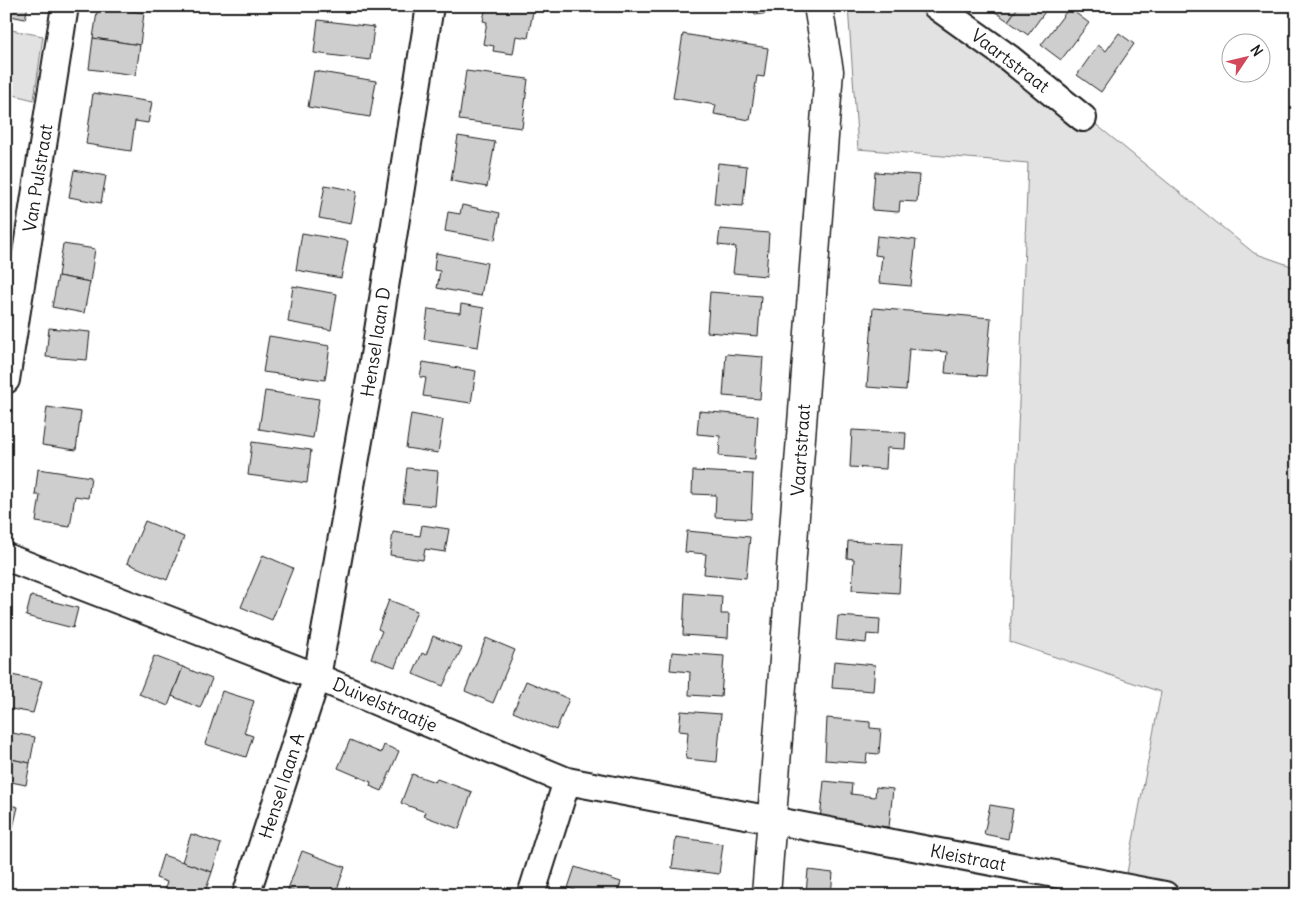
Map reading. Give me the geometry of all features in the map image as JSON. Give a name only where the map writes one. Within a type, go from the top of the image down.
[{"type":"main road","name":"Vaartstraat","points":[[766,895],[829,72],[818,6]]},
{"type":"street","name":"Van Pulstraat","points":[[6,380],[65,6]]},
{"type":"street","name":"Hensel laan D","points":[[317,678],[371,372],[430,6]]},
{"type":"street","name":"Vaartstraat","points":[[936,6],[1009,58],[1083,118]]},
{"type":"street","name":"Duivelstraatje","points":[[6,558],[317,678],[567,781],[772,821]]},
{"type":"street","name":"Hensel laan A","points":[[246,895],[317,678]]},
{"type":"street","points":[[531,895],[567,781]]},
{"type":"street","name":"Kleistraat","points":[[772,821],[1165,895]]},
{"type":"shaded area","points":[[848,6],[919,6],[1093,122],[1254,253],[1297,268],[1297,895],[1208,895],[1126,878],[1161,692],[1010,642],[1028,163],[858,149]]},
{"type":"shaded area","points":[[6,29],[43,36],[34,100],[6,93]]},
{"type":"building","points":[[6,6],[28,6],[25,19],[6,15]]},
{"type":"building","points":[[98,6],[144,13],[140,45],[93,38]]},
{"type":"building","points":[[486,6],[534,6],[528,38],[516,36],[513,54],[493,51],[494,46],[483,44],[487,22],[483,21]]},
{"type":"building","points":[[754,6],[781,6],[782,11],[755,15]]},
{"type":"building","points":[[987,6],[1019,6],[1008,21]]},
{"type":"building","points":[[1019,6],[1049,6],[1028,35],[1008,21]]},
{"type":"building","points":[[1069,8],[1089,23],[1061,60],[1041,45]]},
{"type":"building","points":[[318,20],[374,27],[370,60],[314,53]]},
{"type":"building","points":[[1119,33],[1134,44],[1101,92],[1077,75],[1098,45],[1106,51]]},
{"type":"building","points":[[683,34],[768,48],[764,77],[757,76],[750,120],[714,114],[716,105],[673,98]]},
{"type":"building","points":[[93,38],[140,45],[136,75],[89,69]]},
{"type":"building","points":[[314,71],[376,81],[370,117],[308,107]]},
{"type":"building","points":[[466,71],[528,79],[522,128],[459,120]]},
{"type":"building","points":[[93,93],[152,102],[148,123],[135,121],[131,151],[86,144]]},
{"type":"building","points":[[6,115],[12,116],[6,144]]},
{"type":"building","points":[[458,136],[495,142],[487,187],[451,181]]},
{"type":"building","points":[[718,163],[747,166],[743,206],[714,204]]},
{"type":"building","points":[[74,170],[106,176],[101,203],[69,197]]},
{"type":"building","points":[[875,172],[919,175],[917,202],[900,201],[899,212],[872,210]]},
{"type":"building","points":[[325,185],[357,191],[351,224],[319,218]]},
{"type":"building","points":[[462,205],[500,213],[495,240],[445,231],[448,212],[460,214]]},
{"type":"building","points":[[720,229],[769,233],[766,276],[733,273],[736,247],[718,245]]},
{"type":"building","points":[[302,233],[348,241],[341,278],[296,270]]},
{"type":"building","points":[[877,236],[916,240],[911,286],[879,283],[882,256],[875,255]]},
{"type":"building","points":[[63,244],[95,249],[90,282],[58,276]]},
{"type":"building","points":[[436,253],[487,263],[481,296],[437,288],[440,271],[434,270]]},
{"type":"building","points":[[58,276],[90,282],[84,313],[52,307]]},
{"type":"building","points":[[293,286],[337,294],[331,330],[288,322]]},
{"type":"building","points":[[710,292],[761,296],[758,336],[707,332]]},
{"type":"building","points":[[461,304],[484,308],[478,347],[424,339],[428,309],[460,313]]},
{"type":"building","points":[[873,308],[991,318],[986,376],[945,373],[947,352],[909,349],[906,390],[867,387]]},
{"type":"building","points":[[49,328],[90,332],[87,360],[46,357]]},
{"type":"building","points":[[269,336],[330,346],[325,380],[263,372]]},
{"type":"building","points":[[726,354],[763,357],[760,399],[723,396]]},
{"type":"building","points":[[423,362],[476,371],[471,403],[423,396],[426,378],[420,377]]},
{"type":"building","points":[[265,391],[319,399],[313,438],[259,429]]},
{"type":"building","points":[[47,407],[81,412],[76,450],[42,445]]},
{"type":"building","points":[[699,411],[758,416],[755,459],[719,456],[720,436],[697,434]]},
{"type":"building","points":[[411,414],[443,420],[438,453],[406,448]]},
{"type":"building","points":[[852,430],[906,433],[905,449],[887,448],[886,469],[850,467]]},
{"type":"building","points":[[252,442],[311,450],[307,483],[248,475]]},
{"type":"building","points":[[407,468],[438,471],[435,506],[403,503]]},
{"type":"building","points":[[38,469],[91,477],[88,498],[75,496],[70,527],[36,522],[40,495],[35,495]]},
{"type":"building","points":[[693,471],[753,474],[751,519],[715,517],[716,495],[692,494]]},
{"type":"building","points":[[145,521],[184,537],[167,580],[127,563]]},
{"type":"building","points":[[422,525],[449,529],[445,552],[425,549],[423,560],[390,555],[393,532],[420,536]]},
{"type":"building","points":[[687,531],[750,537],[746,578],[704,574],[706,554],[685,552]]},
{"type":"building","points":[[848,541],[902,544],[899,593],[852,590],[854,559],[847,558]]},
{"type":"building","points":[[263,555],[293,568],[272,620],[241,607]]},
{"type":"building","points":[[685,593],[722,596],[721,614],[729,614],[728,638],[683,635]]},
{"type":"building","points":[[31,596],[78,608],[73,628],[26,616]]},
{"type":"building","points":[[389,600],[417,611],[395,667],[371,658],[382,631],[378,629]]},
{"type":"building","points":[[838,616],[880,619],[879,635],[867,634],[866,643],[836,640]]},
{"type":"building","points":[[433,636],[462,648],[443,686],[413,674],[422,653],[426,655]]},
{"type":"building","points":[[486,638],[515,650],[493,703],[465,691]]},
{"type":"building","points":[[672,652],[724,656],[721,697],[689,695],[690,672],[670,670]]},
{"type":"building","points":[[154,656],[183,667],[168,706],[139,694]]},
{"type":"building","points":[[834,661],[875,665],[873,691],[832,688]]},
{"type":"building","points":[[183,667],[212,679],[200,708],[172,696]]},
{"type":"building","points":[[6,674],[42,681],[33,713],[6,708]]},
{"type":"building","points":[[526,681],[569,699],[556,730],[513,712]]},
{"type":"building","points":[[222,691],[254,701],[244,733],[253,736],[246,757],[205,744]]},
{"type":"building","points":[[681,711],[721,714],[717,762],[686,759],[688,732],[679,731]]},
{"type":"building","points":[[827,718],[870,722],[870,728],[881,729],[879,754],[867,753],[866,763],[825,760]]},
{"type":"building","points":[[6,732],[35,737],[30,763],[6,758]]},
{"type":"building","points":[[350,740],[381,753],[384,745],[399,751],[382,791],[370,786],[371,782],[338,768]]},
{"type":"building","points":[[6,758],[30,763],[26,785],[6,781]]},
{"type":"building","points":[[412,774],[435,782],[437,779],[472,792],[459,829],[424,816],[425,812],[401,803]]},
{"type":"building","points":[[824,781],[852,784],[851,794],[875,797],[876,787],[893,789],[889,827],[820,820]]},
{"type":"building","points":[[6,804],[18,807],[6,857]]},
{"type":"building","points":[[990,805],[1013,809],[1008,839],[984,834]]},
{"type":"building","points":[[191,834],[221,844],[212,872],[182,862]]},
{"type":"building","points":[[676,837],[723,844],[719,874],[672,868]]},
{"type":"building","points":[[302,851],[345,867],[335,895],[303,895],[288,889]]},
{"type":"building","points":[[163,855],[212,872],[204,895],[187,890],[186,895],[163,895],[167,882],[156,878]]},
{"type":"building","points":[[575,867],[621,882],[617,895],[573,895],[575,890],[568,888]]},
{"type":"building","points":[[808,870],[833,873],[831,895],[806,894]]},
{"type":"building","points":[[288,889],[303,895],[286,895]]}]
